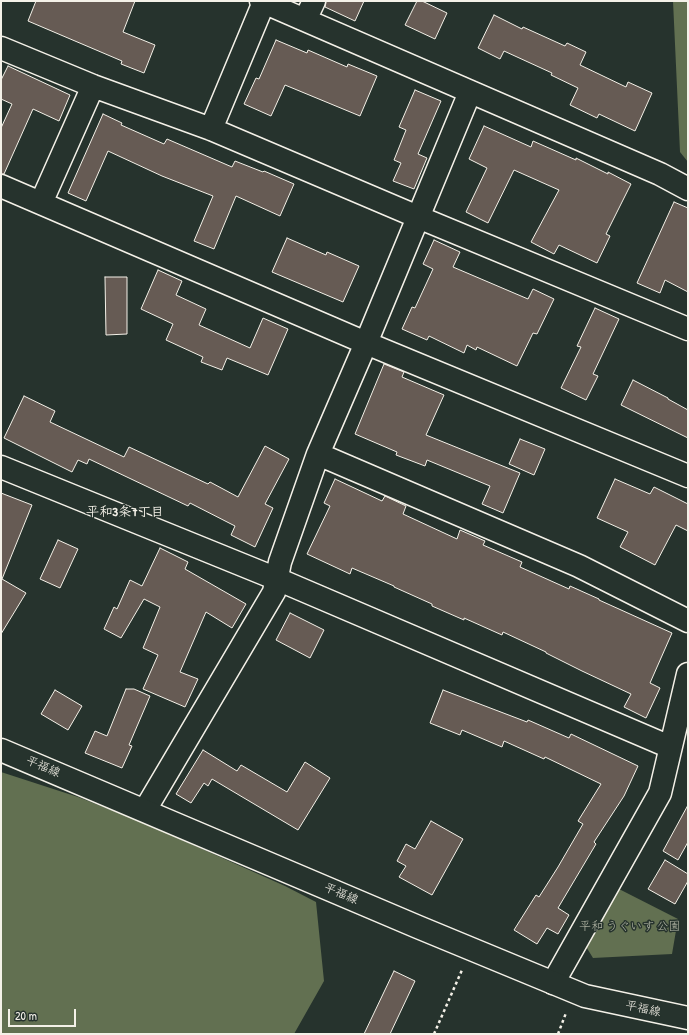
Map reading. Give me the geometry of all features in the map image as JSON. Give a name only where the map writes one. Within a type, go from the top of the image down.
[{"type":"street","points":[[211,129],[262,2],[310,11],[470,92],[660,174],[688,189]]},
{"type":"street","points":[[1,48],[92,86],[211,129],[688,329]]},
{"type":"street","points":[[41,203],[92,86]]},
{"type":"street","points":[[145,810],[274,592],[280,562],[318,454],[366,343],[470,92]]},
{"type":"street","points":[[1,186],[366,343],[688,476]]},
{"type":"street","points":[[318,454],[579,566],[688,622]]},
{"type":"street","points":[[1,467],[277,580],[670,747]]},
{"type":"street","points":[[553,983],[660,793],[688,674]]},
{"type":"street","name":"平福線","points":[[1,750],[585,996],[688,1018]]},
{"type":"path","points":[[434,1034],[472,949]]},
{"type":"green space","points":[[673,1],[688,1],[688,162],[680,152]]},
{"type":"green space","points":[[1,772],[78,797],[144,823],[285,886],[316,902],[324,981],[294,1034],[1,1034]]},
{"type":"green space","name":"平和 うぐいす 公園","points":[[619,889],[678,919],[672,954],[593,958],[585,945]]},
{"type":"building","points":[[36,1],[135,1],[123,32],[155,45],[144,73],[121,64],[122,61],[28,21]]},
{"type":"building","points":[[326,1],[364,1],[355,21],[325,7]]},
{"type":"building","points":[[417,1],[422,1],[447,13],[435,39],[405,25]]},
{"type":"building","points":[[494,15],[522,29],[523,27],[565,46],[567,43],[586,52],[580,65],[626,87],[628,82],[652,93],[635,131],[599,114],[597,118],[570,105],[578,88],[551,75],[552,73],[504,51],[500,59],[478,48]]},
{"type":"building","points":[[276,40],[307,53],[308,50],[347,67],[348,64],[377,76],[360,116],[285,85],[271,116],[244,104],[256,78],[259,79]]},
{"type":"building","points":[[8,66],[70,95],[59,121],[33,109],[4,174],[1,174],[1,128],[12,104],[1,99],[1,80]]},
{"type":"building","points":[[415,90],[441,101],[418,154],[427,158],[414,189],[393,181],[401,163],[394,160],[406,130],[399,127]]},
{"type":"building","points":[[103,114],[122,123],[121,125],[164,144],[167,139],[232,167],[235,161],[263,172],[264,171],[294,184],[280,216],[236,196],[214,249],[194,241],[213,196],[162,176],[108,151],[86,201],[68,193]]},
{"type":"building","points":[[484,126],[531,147],[533,141],[576,160],[576,158],[608,174],[608,172],[631,184],[606,234],[610,236],[597,263],[559,245],[554,254],[531,242],[559,190],[514,170],[488,223],[466,212],[487,168],[469,159]]},
{"type":"building","points":[[674,202],[688,208],[688,292],[665,280],[660,293],[637,283]]},
{"type":"building","points":[[287,238],[326,255],[327,252],[359,266],[343,302],[272,272]]},
{"type":"building","points":[[434,240],[460,252],[453,267],[528,299],[533,289],[554,299],[537,334],[533,333],[517,366],[477,347],[476,350],[467,345],[464,353],[429,336],[427,340],[402,329],[412,307],[415,308],[433,269],[423,264]]},
{"type":"building","points":[[158,270],[182,281],[176,295],[206,309],[199,325],[250,348],[263,318],[288,329],[268,375],[227,358],[222,370],[201,362],[203,357],[166,340],[173,324],[141,309]]},
{"type":"building","points":[[105,277],[127,277],[127,334],[106,335]]},
{"type":"building","points":[[595,308],[619,319],[593,374],[598,376],[586,400],[561,388],[581,347],[577,346]]},
{"type":"building","points":[[384,364],[404,372],[402,377],[444,395],[426,435],[520,473],[503,513],[482,504],[490,486],[427,460],[425,466],[396,455],[397,452],[355,434]]},
{"type":"building","points":[[633,380],[688,410],[688,438],[621,405]]},
{"type":"building","points":[[24,396],[55,411],[50,422],[124,457],[129,447],[208,484],[210,482],[238,497],[265,446],[289,459],[265,504],[273,508],[255,547],[231,535],[235,526],[190,503],[188,506],[89,459],[87,464],[78,460],[72,472],[4,438]]},
{"type":"building","points":[[520,439],[545,449],[534,475],[509,464]]},
{"type":"building","points":[[335,479],[382,501],[385,496],[406,506],[403,514],[457,539],[460,530],[485,541],[483,545],[522,562],[520,567],[569,589],[570,586],[672,633],[650,683],[660,688],[646,718],[624,707],[631,694],[546,652],[503,632],[502,635],[464,618],[464,620],[432,606],[432,604],[394,586],[352,568],[350,574],[307,554],[330,506],[324,503]]},
{"type":"building","points":[[615,479],[650,494],[654,487],[688,504],[688,531],[676,525],[655,565],[620,547],[628,532],[597,518]]},
{"type":"building","points":[[1,493],[32,505],[2,579],[26,593],[1,634]]},
{"type":"building","points":[[58,540],[78,549],[60,588],[40,579]]},
{"type":"building","points":[[160,548],[188,562],[185,569],[246,604],[232,628],[206,612],[180,672],[198,679],[185,707],[143,689],[158,655],[143,648],[160,607],[144,599],[121,638],[104,629],[114,607],[117,609],[130,580],[142,586]]},
{"type":"building","points":[[290,613],[324,630],[310,658],[276,640]]},
{"type":"building","points":[[126,689],[134,689],[150,696],[129,745],[132,746],[122,768],[85,753],[95,731],[107,736]]},
{"type":"building","points":[[55,690],[82,706],[68,730],[41,714]]},
{"type":"building","points":[[443,690],[527,722],[528,720],[569,738],[571,734],[638,766],[624,796],[594,842],[596,844],[558,908],[569,915],[558,934],[547,928],[537,944],[514,930],[536,895],[539,897],[558,867],[583,824],[578,821],[601,784],[545,757],[544,759],[504,741],[502,747],[462,730],[460,735],[430,723]]},
{"type":"building","points":[[203,750],[237,771],[241,765],[287,792],[305,762],[330,778],[298,830],[212,779],[208,786],[204,783],[191,803],[176,794]]},
{"type":"building","points":[[688,805],[688,842],[678,860],[663,851]]},
{"type":"building","points":[[431,821],[463,839],[432,895],[399,877],[406,866],[397,861],[406,844],[415,849]]},
{"type":"building","points":[[665,860],[688,874],[688,881],[675,904],[648,889]]},
{"type":"building","points":[[394,971],[415,981],[390,1034],[364,1034]]},
{"type":"district","name":"平和3条7丁目","points":[[125,513]]}]
